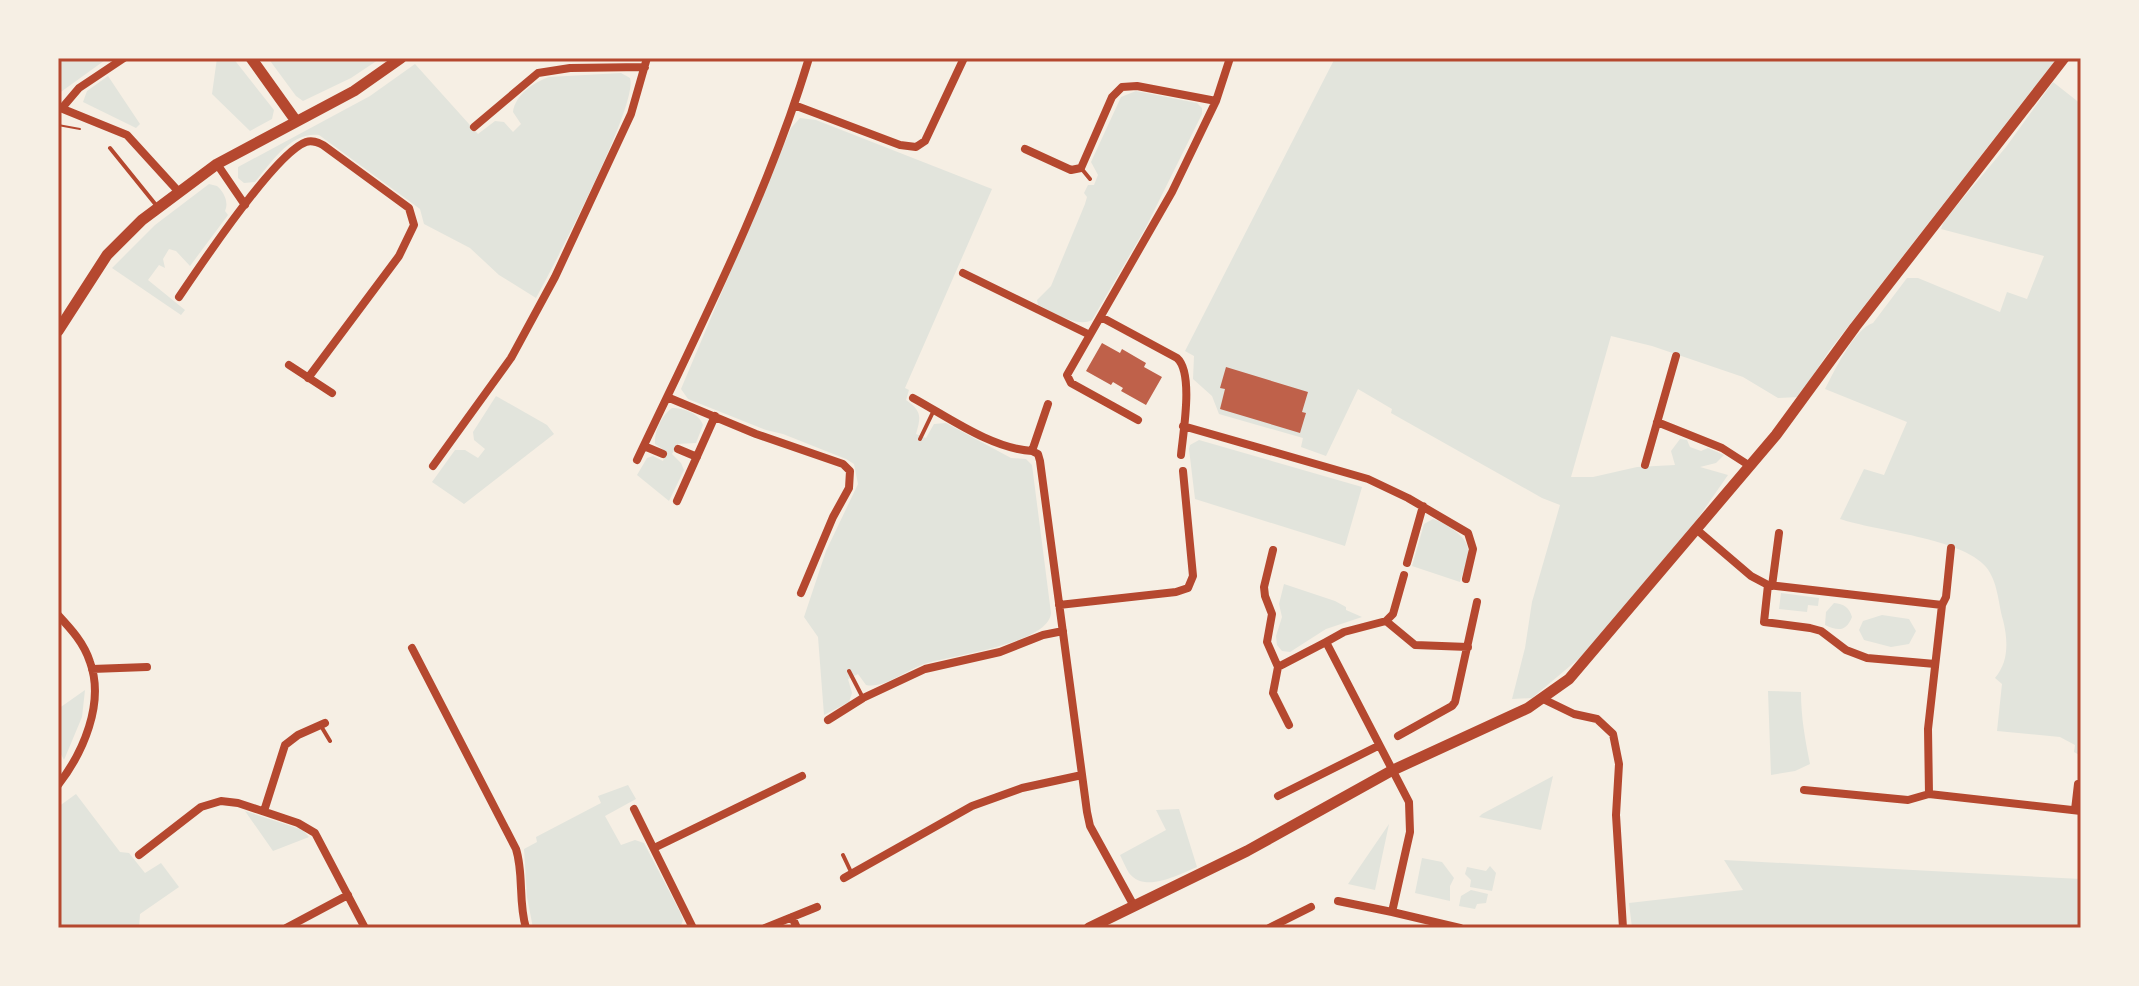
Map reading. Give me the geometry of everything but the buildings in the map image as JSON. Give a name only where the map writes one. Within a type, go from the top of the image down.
[{"type":"street","points":[[124,58],[79,88],[60,107],[127,135],[178,191]]},
{"type":"street","points":[[251,58],[296,121]]},
{"type":"street","points":[[58,331],[119,241],[178,191],[217,164],[354,91],[401,58]]},
{"type":"street","points":[[637,460],[750,213],[794,105],[809,58]]},
{"type":"street","points":[[794,105],[895,143],[916,147],[925,141],[964,58]]},
{"type":"street","points":[[1138,420],[1071,383],[1067,377],[1068,369],[1166,204],[1216,101],[1230,58]]},
{"type":"street","points":[[1089,928],[1108,924],[1134,906],[1247,851],[1391,771],[1508,718],[1543,699],[1569,679],[1798,407],[1855,327],[2064,58]]},
{"type":"street","points":[[433,466],[521,342],[596,193],[631,114],[646,63],[538,73],[474,127]]},
{"type":"street","points":[[1025,149],[1071,170],[1081,168],[1112,97],[1122,87],[1137,86],[1216,101]]},
{"type":"street","points":[[179,297],[245,205],[284,159],[301,144],[313,141],[323,145],[409,208],[412,231],[399,256],[308,378]]},
{"type":"street","points":[[217,164],[245,205]]},
{"type":"street","points":[[963,273],[1090,335]]},
{"type":"street","points":[[1101,317],[1181,361],[1186,380],[1181,455]]},
{"type":"street","points":[[1645,465],[1676,356]]},
{"type":"street","points":[[289,365],[332,393]]},
{"type":"street","points":[[667,397],[756,434],[781,440],[843,464],[850,471],[849,488],[833,517],[801,593]]},
{"type":"street","points":[[913,398],[998,444],[1038,454],[1090,826],[1134,906]]},
{"type":"street","points":[[1032,451],[1048,404]]},
{"type":"street","points":[[677,501],[715,416]]},
{"type":"street","points":[[1657,422],[1722,448],[1750,466]]},
{"type":"street","points":[[1183,426],[1354,474],[1423,506],[1471,537],[1473,549],[1466,579]]},
{"type":"street","points":[[644,446],[663,454]]},
{"type":"street","points":[[678,449],[697,457]]},
{"type":"street","points":[[1059,605],[1188,588],[1193,576],[1183,471]]},
{"type":"street","points":[[1407,563],[1423,506]]},
{"type":"street","points":[[1696,529],[1751,576],[1770,585],[1942,605]]},
{"type":"street","points":[[1779,533],[1764,622],[1821,631],[1846,650],[1867,658],[1935,664]]},
{"type":"street","points":[[1929,794],[1928,729],[1951,548]]},
{"type":"street","points":[[1273,550],[1264,587],[1272,614],[1267,642],[1278,667],[1273,693],[1289,725]]},
{"type":"street","points":[[1278,667],[1344,632],[1386,621],[1393,614],[1404,575]]},
{"type":"street","points":[[1398,736],[1452,706],[1460,691],[1477,602]]},
{"type":"street","points":[[58,615],[77,637],[92,669],[94,698],[90,721],[77,756],[58,785]]},
{"type":"street","points":[[1386,621],[1415,645],[1468,647]]},
{"type":"street","points":[[828,720],[863,698],[925,669],[1000,652],[1043,635],[1063,631]]},
{"type":"street","points":[[1326,642],[1409,802],[1412,816],[1392,912]]},
{"type":"street","points":[[412,648],[517,852],[520,900],[526,928]]},
{"type":"street","points":[[92,669],[147,667]]},
{"type":"street","points":[[1543,699],[1574,714],[1597,719],[1613,734],[1619,764],[1616,815],[1623,928]]},
{"type":"street","points":[[264,811],[285,745],[298,735],[323,724]]},
{"type":"street","points":[[1278,796],[1378,746]]},
{"type":"street","points":[[848,876],[972,806],[1022,788],[1082,775]]},
{"type":"street","points":[[654,848],[802,776]]},
{"type":"street","points":[[1804,790],[1908,800],[1929,794],[2078,810],[2078,784]]},
{"type":"street","points":[[139,855],[207,804],[228,801],[264,811],[298,823],[315,833],[365,928]]},
{"type":"street","points":[[634,809],[693,928]]},
{"type":"street","points":[[286,928],[348,895]]},
{"type":"street","points":[[1338,901],[1463,928]]},
{"type":"street","points":[[765,928],[817,907]]},
{"type":"street","points":[[1269,928],[1311,907]]},
{"type":"street","points":[[792,917],[797,928]]},
{"type":"lane","points":[[110,148],[158,207]]},
{"type":"lane","points":[[1081,168],[1090,179]]},
{"type":"lane","points":[[920,439],[934,410]]},
{"type":"lane","points":[[849,671],[863,698]]},
{"type":"lane","points":[[323,724],[330,741]]},
{"type":"lane","points":[[139,855],[146,864]]},
{"type":"lane","points":[[843,855],[848,876]]},
{"type":"path","points":[[58,125],[90,132]]},
{"type":"shaded area","points":[[58,58],[108,58],[58,94]]},
{"type":"shaded area","points":[[217,58],[233,58],[274,110],[272,119],[250,131],[212,94]]},
{"type":"shaded area","points":[[268,58],[381,58],[351,78],[303,101]]},
{"type":"shaded area","points":[[1335,58],[2057,58],[1829,351],[1799,397],[1778,398],[1743,377],[1652,346],[1611,336],[1571,477],[1593,477],[1637,467],[1675,465],[1671,451],[1680,439],[1687,440],[1690,447],[1701,451],[1708,448],[1724,455],[1716,463],[1700,467],[1728,475],[1696,521],[1582,656],[1532,698],[1512,699],[1525,648],[1532,602],[1560,505],[1542,498],[1391,413],[1392,409],[1358,389],[1326,456],[1301,447],[1303,438],[1219,414],[1212,396],[1193,379],[1194,356],[1185,351]]},
{"type":"shaded area","points":[[415,64],[478,134],[495,121],[504,122],[513,132],[521,124],[513,112],[517,100],[537,82],[549,77],[621,73],[630,78],[622,119],[609,151],[536,298],[499,275],[470,248],[424,224],[420,209],[319,135],[299,138],[290,144],[255,182],[244,183],[238,178],[238,167],[370,96]]},
{"type":"shaded area","points":[[108,76],[140,124],[136,128],[83,102],[87,91]]},
{"type":"shaded area","points":[[2053,82],[2081,104],[2081,756],[2074,752],[2075,745],[2060,737],[1997,731],[2002,684],[1995,678],[2005,658],[2005,628],[1995,586],[1986,567],[1974,557],[1938,542],[1840,519],[1864,469],[1884,475],[1907,422],[1825,389],[1852,342],[1873,323],[1907,278],[1918,278],[2000,312],[2007,292],[2027,299],[2044,256],[1941,229],[1944,221],[2006,147]]},
{"type":"shaded area","points":[[1136,91],[1197,103],[1202,108],[1202,114],[1146,227],[1092,320],[1072,321],[1038,305],[1037,300],[1051,286],[1085,204],[1087,197],[1084,193],[1088,185],[1094,185],[1098,175],[1091,162],[1121,97]]},
{"type":"shaded area","points":[[800,118],[816,120],[992,189],[905,388],[909,390],[906,400],[919,415],[916,434],[926,438],[934,424],[946,423],[1011,458],[1026,459],[1032,465],[1051,613],[1046,624],[1017,641],[924,664],[880,684],[866,685],[858,674],[848,679],[852,693],[849,702],[824,715],[818,637],[804,617],[826,551],[858,484],[854,464],[688,399],[681,389],[791,128]]},
{"type":"shaded area","points":[[209,184],[217,186],[224,194],[228,215],[190,266],[176,251],[169,249],[163,259],[165,268],[159,265],[148,280],[185,310],[181,315],[112,268],[155,225]]},
{"type":"shaded area","points":[[496,396],[547,425],[554,434],[464,504],[432,482],[455,450],[465,450],[478,458],[485,449],[474,440],[473,432]]},
{"type":"shaded area","points":[[672,408],[690,412],[703,425],[696,443],[677,444],[672,454],[684,470],[669,501],[637,475],[647,458],[653,456],[663,461],[667,452],[655,444],[656,434],[662,419]]},
{"type":"shaded area","points":[[1199,440],[1362,487],[1345,546],[1195,499],[1189,449]]},
{"type":"shaded area","points":[[1433,519],[1459,534],[1467,546],[1468,558],[1460,582],[1412,566],[1424,524]]},
{"type":"shaded area","points":[[1284,584],[1335,601],[1362,617],[1326,629],[1290,652],[1282,651],[1277,645],[1276,636],[1282,617],[1279,604]]},
{"type":"shaded area","points":[[1781,593],[1819,598],[1818,606],[1808,605],[1807,612],[1779,609]]},
{"type":"shaded area","points":[[1834,603],[1846,607],[1852,617],[1841,629],[1825,625],[1826,612]]},
{"type":"shaded area","points":[[1882,615],[1909,619],[1916,631],[1909,644],[1891,647],[1864,640],[1859,630],[1863,621]]},
{"type":"shaded area","points":[[85,690],[82,717],[64,760],[58,748],[58,709]]},
{"type":"shaded area","points":[[1768,691],[1801,692],[1810,764],[1795,771],[1771,775]]},
{"type":"shaded area","points":[[1553,776],[1541,830],[1479,817],[1482,814]]},
{"type":"shaded area","points":[[628,785],[636,799],[605,816],[621,845],[635,840],[644,843],[680,912],[683,920],[680,928],[533,928],[527,897],[524,849],[537,842],[536,837],[601,803],[598,796]]},
{"type":"shaded area","points":[[76,794],[120,852],[129,853],[145,873],[161,863],[179,887],[140,914],[139,928],[60,928],[58,807]]},
{"type":"shaded area","points":[[1179,809],[1197,867],[1153,882],[1136,879],[1129,873],[1120,855],[1166,830],[1156,810]]},
{"type":"shaded area","points":[[245,811],[303,830],[309,837],[273,851]]},
{"type":"shaded area","points":[[1389,824],[1375,890],[1348,884]]},
{"type":"shaded area","points":[[1422,858],[1442,862],[1454,878],[1450,886],[1450,901],[1415,893]]},
{"type":"shaded area","points":[[1724,860],[2081,879],[2081,928],[1632,928],[1629,903],[1743,890]]},
{"type":"shaded area","points":[[1490,866],[1496,873],[1492,891],[1470,887],[1471,880],[1465,874],[1467,867],[1486,871]]},
{"type":"shaded area","points":[[1471,890],[1488,894],[1486,903],[1477,904],[1475,909],[1459,906],[1461,896]]}]
